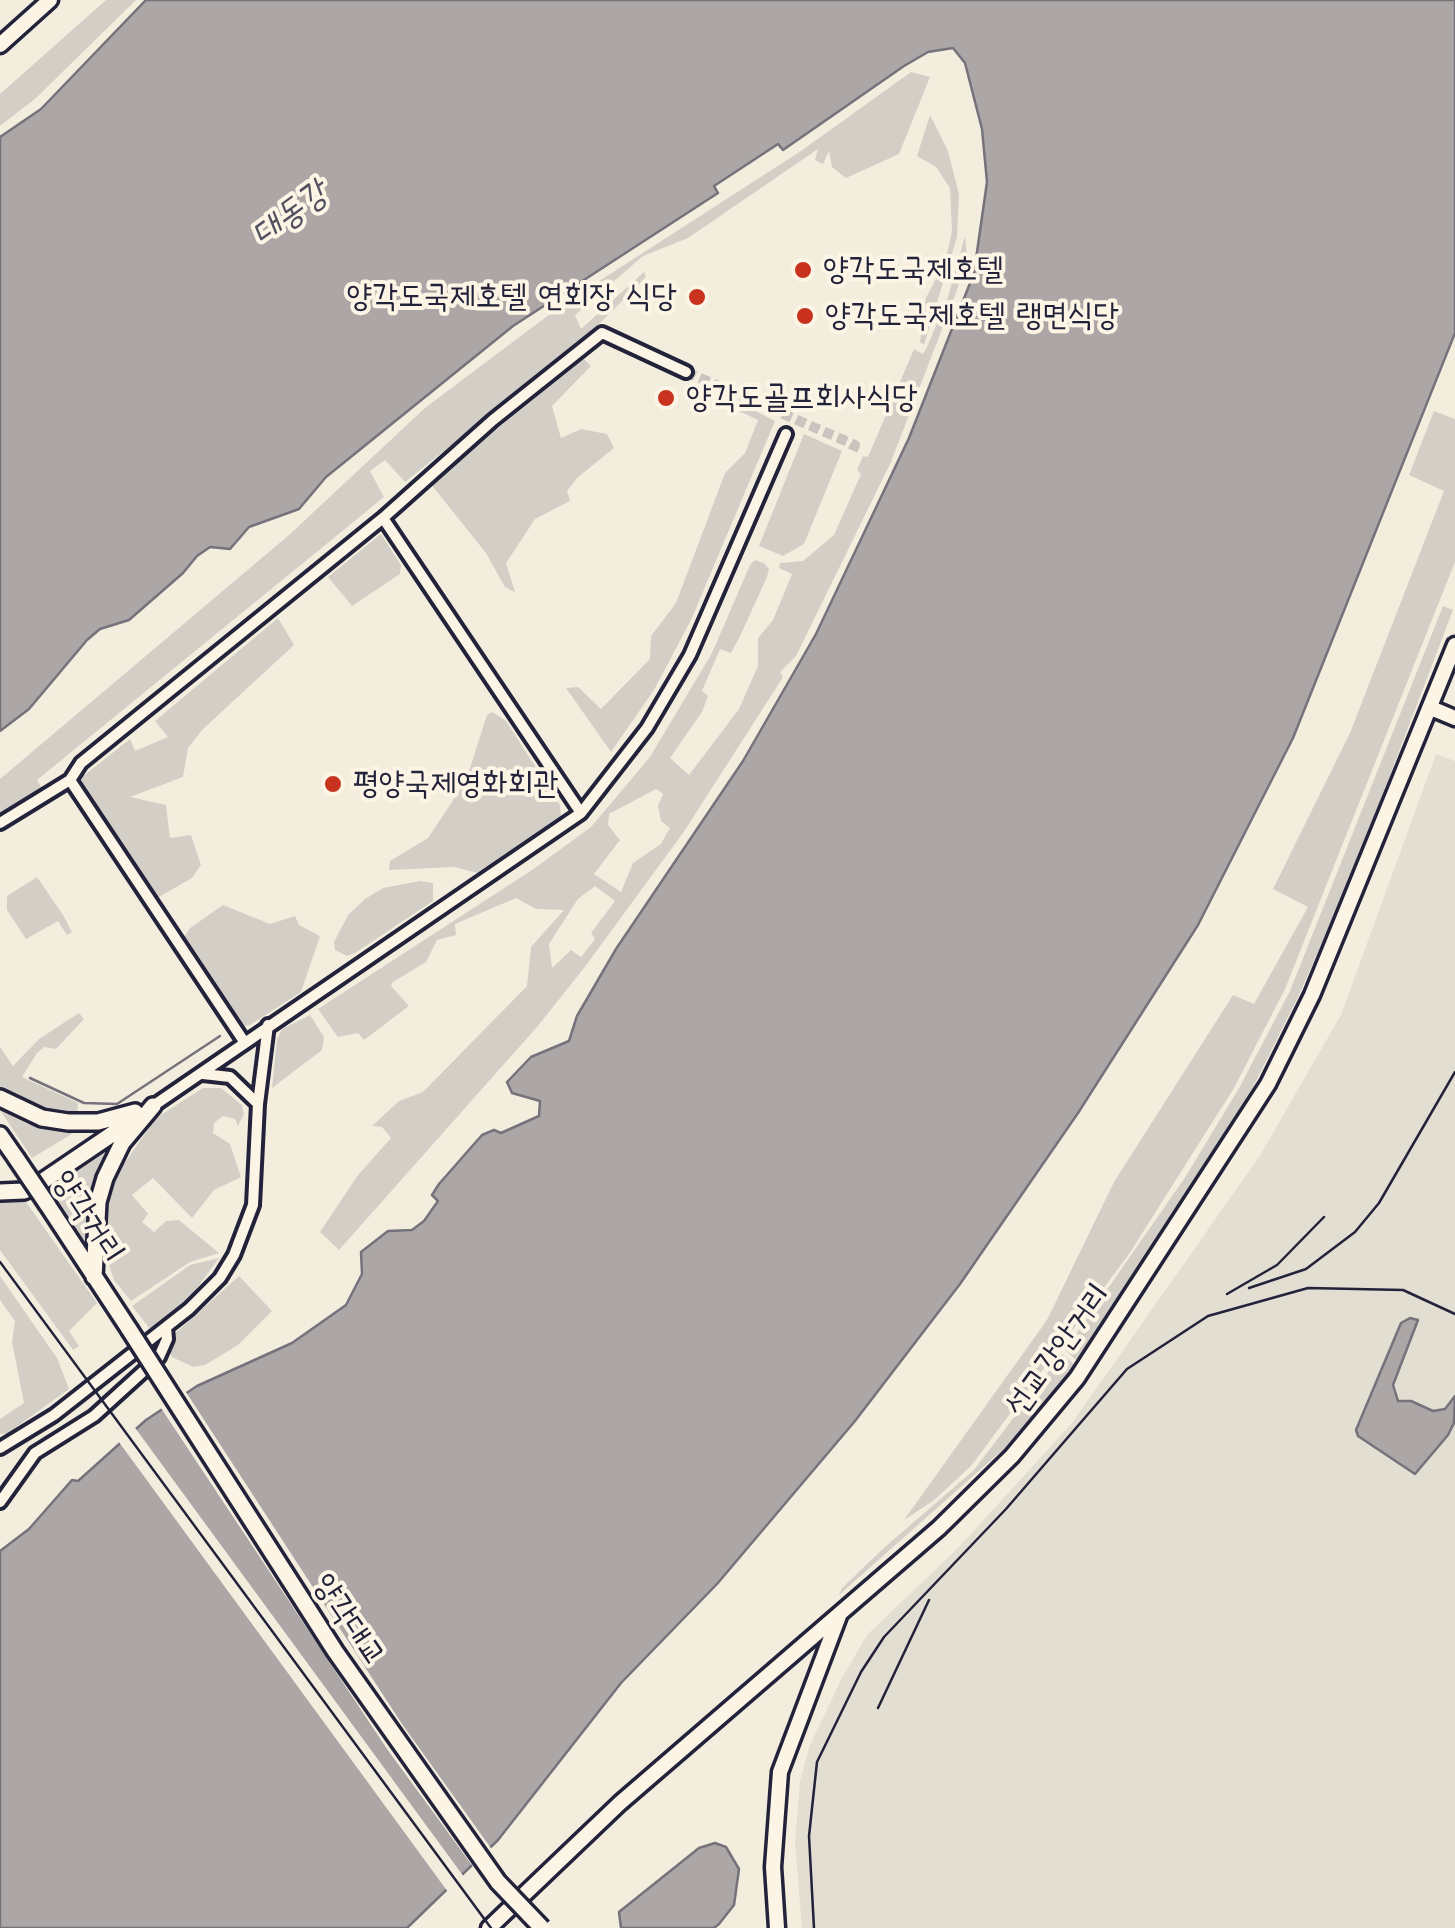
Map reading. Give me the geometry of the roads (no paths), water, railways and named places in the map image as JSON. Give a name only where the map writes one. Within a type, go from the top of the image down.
[{"type":"main road","points":[[0,45],[50,0]]},
{"type":"main road","name":"선교강안거리","points":[[489,1928],[620,1803],[939,1528],[1041,1422],[1077,1378],[1186,1216],[1268,1084],[1312,995],[1455,646]]},
{"type":"main road","points":[[1431,708],[1455,718]]},
{"type":"main road","points":[[0,1098],[42,1118],[68,1122],[98,1122],[152,1106]]},
{"type":"main road","points":[[0,1192],[24,1190],[40,1182],[152,1106]]},
{"type":"main road","points":[[94,1277],[98,1202],[104,1178],[122,1142],[152,1106]]},
{"type":"main road","name":"양각거리","points":[[0,1136],[128,1330]]},
{"type":"main road","name":"양각대교","points":[[128,1330],[335,1651],[498,1882],[542,1928]]},
{"type":"main road","points":[[777,1928],[773,1867],[780,1772],[840,1614]]},
{"type":"street","points":[[0,824],[70,780],[81,763],[602,333],[686,372]]},
{"type":"street","points":[[152,1106],[581,813],[647,728],[690,656],[786,434]]},
{"type":"street","points":[[382,518],[581,813]]},
{"type":"street","points":[[70,780],[245,1042]]},
{"type":"street","points":[[0,1448],[54,1415],[166,1327],[220,1278],[245,1232],[252,1204],[268,1025]]},
{"type":"street","points":[[202,1074],[230,1076],[258,1104]]},
{"type":"street","points":[[0,1502],[47,1442],[94,1416],[159,1356],[166,1327]]},
{"type":"water","name":"대동강","points":[[146,0],[1455,0],[1455,333],[1293,738],[1198,925],[1078,1113],[960,1284],[855,1421],[717,1584],[621,1683],[498,1840],[407,1928],[0,1928],[0,1551],[29,1529],[72,1480],[78,1481],[146,1420],[197,1386],[292,1343],[346,1305],[362,1274],[361,1252],[388,1231],[412,1230],[424,1221],[438,1201],[432,1195],[439,1184],[482,1135],[494,1130],[501,1133],[539,1116],[540,1101],[512,1093],[507,1082],[531,1057],[569,1041],[577,1016],[616,949],[743,761],[816,634],[909,438],[974,273],[987,182],[982,129],[965,63],[953,48],[928,52],[904,66],[783,150],[778,144],[714,186],[718,193],[513,326],[326,477],[299,509],[249,527],[230,549],[210,547],[197,556],[129,620],[100,629],[87,640],[29,709],[0,731],[0,137],[41,109]]},
{"type":"water","points":[[1410,1318],[1418,1320],[1393,1385],[1398,1401],[1411,1401],[1433,1411],[1445,1409],[1455,1396],[1454,1423],[1448,1435],[1415,1474],[1358,1436],[1356,1430],[1401,1323]]},
{"type":"water","points":[[715,1843],[726,1847],[739,1869],[734,1905],[719,1924],[714,1928],[621,1928],[619,1912],[699,1848]]},
{"type":"waterway","points":[[30,1078],[84,1103],[117,1104],[220,1036]]},
{"type":"tunnel","points":[[686,372],[855,445],[852,452]]},
{"type":"railway","points":[[1249,1288],[1306,1269],[1355,1232],[1379,1203],[1455,1072]]},
{"type":"railway","points":[[1227,1294],[1277,1265],[1324,1217]]},
{"type":"railway","points":[[0,1262],[491,1928]]},
{"type":"railway","points":[[814,1928],[809,1836],[817,1762],[861,1672],[884,1637],[1006,1509],[1127,1369],[1208,1316],[1308,1288],[1403,1290],[1455,1314]]},
{"type":"railway","points":[[878,1708],[929,1600]]},
{"type":"place","name":"양각도국제호텔","points":[[803,270]]},
{"type":"place","name":"양각도국제호텔 연회장 식당","points":[[697,297]]},
{"type":"place","name":"양각도국제호텔 랭면식당","points":[[805,316]]},
{"type":"place","name":"양각도골프회사식당","points":[[666,398]]},
{"type":"place","name":"평양국제영화회관","points":[[333,784]]}]
